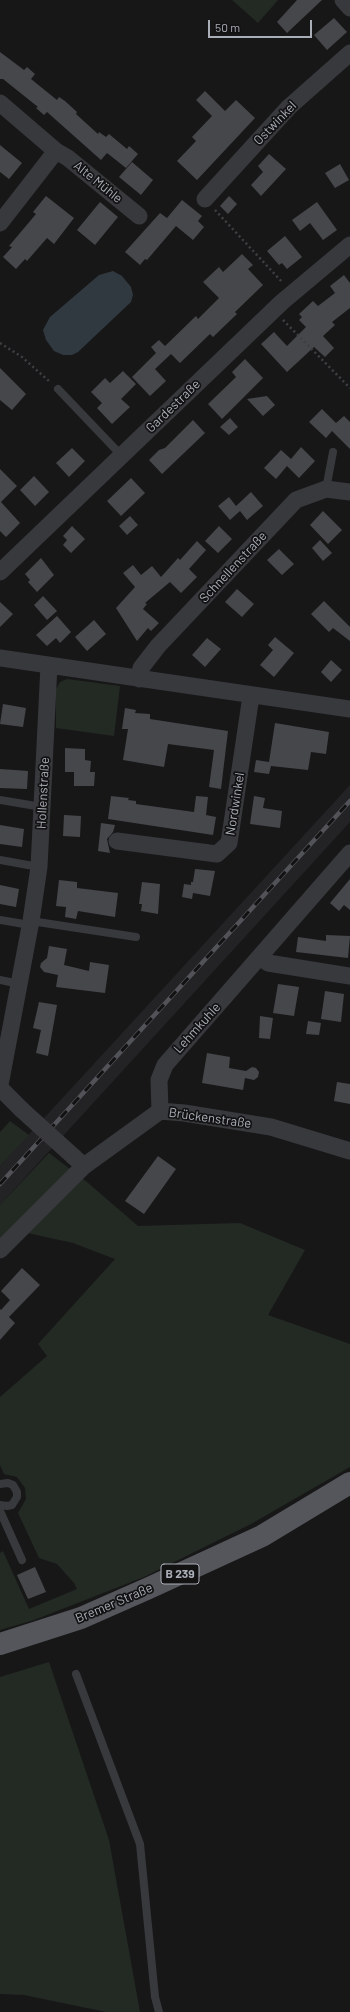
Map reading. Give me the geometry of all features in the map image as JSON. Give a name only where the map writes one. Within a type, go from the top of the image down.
[{"type":"main road","name":"Bremer Straße","points":[[0,1644],[81,1618],[149,1588],[262,1536],[350,1483]]},
{"type":"street","points":[[343,0],[350,8]]},
{"type":"street","name":"Ostwinkel","points":[[205,199],[289,107],[350,52]]},
{"type":"street","name":"Alte Mühle","points":[[0,103],[56,151],[68,158],[139,216]]},
{"type":"street","points":[[0,223],[56,151]]},
{"type":"street","name":"Gardestraße","points":[[0,572],[273,310],[350,245]]},
{"type":"street","name":"Schnellenstraße","points":[[139,679],[141,668],[158,646],[296,500],[326,489],[350,492]]},
{"type":"street","points":[[0,658],[251,696],[350,709]]},
{"type":"street","name":"Hollenstraße","points":[[0,1087],[31,923],[39,867],[49,665]]},
{"type":"street","name":"Nordwinkel","points":[[117,841],[217,854],[229,842],[251,696]]},
{"type":"street","name":"Lehmkuhle","points":[[160,1111],[159,1080],[165,1065],[350,853]]},
{"type":"street","points":[[261,956],[268,963],[350,976]]},
{"type":"street","points":[[0,1087],[22,1110],[79,1161]]},
{"type":"street","name":"Brückenstraße","points":[[0,1250],[79,1161],[160,1111],[184,1113],[271,1127],[350,1151]]},
{"type":"lane","points":[[58,389],[122,455]]},
{"type":"lane","points":[[326,489],[333,452]]},
{"type":"lane","points":[[0,800],[42,807]]},
{"type":"lane","points":[[0,860],[39,867]]},
{"type":"lane","points":[[0,920],[136,937]]},
{"type":"lane","points":[[0,980],[19,984]]},
{"type":"lane","points":[[0,1484],[8,1483],[12,1485],[17,1492],[17,1497],[12,1505],[0,1505]]},
{"type":"lane","points":[[0,1511],[22,1560]]},
{"type":"lane","points":[[76,1674],[140,1844],[155,1997],[159,2012]]},
{"type":"path","points":[[205,199],[293,292]]},
{"type":"path","points":[[273,310],[350,388]]},
{"type":"path","points":[[0,343],[22,357],[58,389]]},
{"type":"shaded area","points":[[232,0],[278,0],[258,23]]},
{"type":"shaded area","points":[[113,271],[122,276],[131,287],[133,295],[131,302],[78,352],[72,355],[63,355],[54,351],[46,340],[43,330],[50,317],[99,275]]},
{"type":"shaded area","points":[[67,679],[120,686],[114,736],[56,728],[56,689],[60,682]]},
{"type":"shaded area","points":[[350,785],[350,822],[0,1205],[0,1166]]},
{"type":"shaded area","points":[[10,1121],[29,1135],[0,1166],[0,1132]]},
{"type":"shaded area","points":[[49,1153],[87,1182],[138,1226],[240,1223],[305,1250],[268,1315],[350,1344],[350,1467],[251,1524],[144,1577],[34,1620],[0,1630],[0,1553],[3,1551],[29,1609],[77,1589],[74,1583],[57,1564],[39,1558],[18,1513],[26,1499],[25,1488],[17,1477],[4,1474],[0,1465],[0,1397],[47,1356],[38,1344],[115,1259],[73,1243],[14,1230],[0,1243],[0,1205]]},
{"type":"shaded area","points":[[49,1662],[109,1840],[140,2012],[106,2012],[24,1995],[0,1994],[0,1677]]},
{"type":"building","points":[[297,0],[322,0],[287,33],[277,22]]},
{"type":"building","points":[[334,18],[347,32],[327,50],[314,35]]},
{"type":"building","points":[[0,52],[24,70],[27,67],[35,74],[31,79],[57,100],[59,97],[65,101],[77,112],[76,114],[98,134],[99,132],[106,137],[109,134],[127,149],[129,146],[138,154],[126,168],[107,153],[101,160],[47,112],[44,115],[36,108],[38,107],[3,79],[0,79]]},
{"type":"building","points":[[205,91],[225,111],[236,100],[255,118],[197,180],[177,161],[196,141],[192,137],[212,116],[196,100]]},
{"type":"building","points":[[0,145],[22,163],[9,179],[0,172]]},
{"type":"building","points":[[269,154],[286,169],[261,196],[251,185],[263,172],[258,166]]},
{"type":"building","points":[[132,162],[153,180],[141,195],[119,177]]},
{"type":"building","points":[[340,164],[349,180],[335,188],[325,173]]},
{"type":"building","points":[[46,196],[74,218],[54,244],[47,238],[27,261],[25,259],[16,269],[3,257],[12,247],[9,246],[36,214],[33,212]]},
{"type":"building","points":[[229,196],[237,204],[228,214],[220,206]]},
{"type":"building","points":[[182,200],[202,216],[198,221],[204,227],[193,240],[176,226],[147,260],[145,259],[140,265],[125,252],[160,213],[167,218]]},
{"type":"building","points":[[100,202],[118,217],[95,245],[77,230]]},
{"type":"building","points":[[317,202],[337,230],[323,240],[310,223],[300,231],[292,220]]},
{"type":"building","points":[[285,236],[302,257],[287,269],[282,263],[279,265],[267,251]]},
{"type":"building","points":[[242,254],[253,265],[248,269],[263,285],[235,312],[237,314],[213,337],[210,334],[180,363],[171,354],[155,369],[166,381],[150,396],[132,377],[156,353],[151,347],[159,340],[165,346],[196,316],[198,319],[219,298],[203,282],[219,267],[223,272]]},
{"type":"building","points":[[344,275],[350,283],[350,308],[332,322],[335,325],[323,336],[334,348],[325,357],[314,347],[287,372],[261,344],[274,332],[287,346],[306,327],[299,320],[302,317],[299,314],[313,301],[318,306],[335,293],[330,286]]},
{"type":"building","points":[[245,359],[263,378],[222,419],[208,404],[236,377],[232,372]]},
{"type":"building","points":[[0,368],[26,394],[12,410],[0,400]]},
{"type":"building","points":[[123,371],[136,384],[121,399],[130,407],[112,424],[97,408],[102,403],[91,392],[105,378],[110,383]]},
{"type":"building","points":[[267,396],[275,405],[263,416],[247,399]]},
{"type":"building","points":[[322,409],[336,423],[344,416],[350,422],[350,449],[332,431],[326,438],[309,422]]},
{"type":"building","points":[[230,418],[238,427],[229,435],[220,427]]},
{"type":"building","points":[[193,420],[205,433],[162,474],[149,460],[159,450],[165,448]]},
{"type":"building","points":[[301,447],[315,461],[299,478],[287,466],[276,479],[264,468],[281,450],[291,459]]},
{"type":"building","points":[[72,448],[85,461],[69,477],[56,463]]},
{"type":"building","points":[[0,469],[17,486],[1,502],[20,523],[6,537],[0,531]]},
{"type":"building","points":[[34,476],[49,492],[35,506],[20,490]]},
{"type":"building","points":[[131,478],[145,493],[121,516],[107,501]]},
{"type":"building","points":[[251,492],[263,506],[247,520],[240,511],[230,520],[218,506],[229,497],[236,506]]},
{"type":"building","points":[[323,511],[342,530],[328,544],[310,525]]},
{"type":"building","points":[[130,516],[138,525],[127,535],[119,526]]},
{"type":"building","points":[[72,526],[85,539],[71,553],[63,545],[67,540],[63,536]]},
{"type":"building","points":[[219,526],[232,539],[218,553],[205,541]]},
{"type":"building","points":[[320,540],[332,553],[323,561],[312,548]]},
{"type":"building","points":[[197,541],[206,550],[189,569],[197,577],[181,593],[170,582],[145,603],[147,604],[143,609],[159,623],[151,631],[148,628],[137,641],[116,608],[135,587],[123,573],[133,565],[141,575],[152,566],[161,577],[178,558],[180,560]]},
{"type":"building","points":[[279,549],[294,564],[282,575],[267,560]]},
{"type":"building","points":[[41,558],[54,575],[37,592],[28,582],[30,580],[25,574]]},
{"type":"building","points":[[237,589],[254,604],[242,617],[225,602]]},
{"type":"building","points":[[43,596],[57,611],[47,620],[34,605]]},
{"type":"building","points":[[324,601],[350,627],[350,641],[333,628],[329,632],[311,614]]},
{"type":"building","points":[[0,602],[13,614],[0,627]]},
{"type":"building","points":[[57,616],[71,632],[60,643],[56,638],[47,646],[36,635]]},
{"type":"building","points":[[94,620],[106,634],[87,651],[75,637]]},
{"type":"building","points":[[275,637],[294,653],[274,677],[260,665],[273,650],[268,645]]},
{"type":"building","points":[[207,638],[221,649],[205,667],[192,655]]},
{"type":"building","points":[[331,660],[342,670],[331,682],[321,672]]},
{"type":"building","points":[[3,704],[26,708],[23,727],[0,724]]},
{"type":"building","points":[[125,708],[136,710],[135,713],[150,714],[150,719],[228,731],[221,789],[209,787],[214,750],[168,744],[164,767],[123,760],[128,729],[122,729]]},
{"type":"building","points":[[275,723],[329,732],[326,754],[311,752],[308,770],[271,766],[269,774],[254,772],[256,760],[269,762]]},
{"type":"building","points":[[65,748],[85,749],[85,760],[91,761],[90,772],[95,772],[94,786],[74,786],[74,772],[65,772]]},
{"type":"building","points":[[0,769],[28,771],[27,789],[0,788]]},
{"type":"building","points":[[111,796],[129,798],[128,800],[136,801],[136,804],[194,812],[196,796],[208,797],[206,815],[216,817],[213,835],[108,819]]},
{"type":"building","points":[[254,796],[265,798],[263,808],[282,811],[280,828],[250,824]]},
{"type":"building","points":[[64,815],[81,816],[80,837],[63,836]]},
{"type":"building","points":[[101,823],[115,825],[113,832],[107,839],[110,853],[98,851]]},
{"type":"building","points":[[0,825],[24,829],[22,847],[0,844]]},
{"type":"building","points":[[195,869],[215,871],[210,896],[193,893],[192,899],[182,897],[184,884],[191,885],[191,882],[193,882]]},
{"type":"building","points":[[350,879],[350,910],[344,905],[339,911],[330,903]]},
{"type":"building","points":[[59,880],[77,882],[77,888],[118,893],[115,917],[78,911],[76,919],[65,917],[66,907],[56,906]]},
{"type":"building","points":[[142,882],[160,884],[158,914],[141,911],[142,904],[139,904]]},
{"type":"building","points":[[0,885],[19,889],[16,907],[0,904]]},
{"type":"building","points":[[326,935],[350,936],[348,958],[296,952],[298,937],[326,941]]},
{"type":"building","points":[[49,946],[67,949],[64,965],[89,971],[90,962],[109,965],[105,993],[56,987],[58,975],[44,972],[40,967],[41,963],[47,958]]},
{"type":"building","points":[[278,984],[299,987],[294,1016],[273,1013]]},
{"type":"building","points":[[325,991],[344,994],[341,1022],[321,1019]]},
{"type":"building","points":[[39,1002],[57,1005],[48,1056],[36,1053],[41,1030],[33,1028]]},
{"type":"building","points":[[260,1016],[273,1018],[270,1039],[259,1038]]},
{"type":"building","points":[[308,1021],[321,1023],[319,1035],[306,1034]]},
{"type":"building","points":[[207,1053],[230,1057],[229,1068],[246,1071],[252,1067],[256,1068],[259,1072],[258,1077],[254,1080],[245,1078],[243,1090],[202,1083]]},
{"type":"building","points":[[337,1082],[350,1084],[350,1104],[334,1101]]},
{"type":"building","points":[[158,1156],[176,1169],[144,1214],[125,1201]]},
{"type":"building","points":[[22,1268],[40,1285],[9,1317],[15,1323],[0,1340],[0,1309],[1,1310],[10,1300],[1,1291]]},
{"type":"building","points":[[35,1567],[46,1592],[28,1599],[17,1575]]},
{"type":"railway","points":[[0,1184],[350,801]]}]
